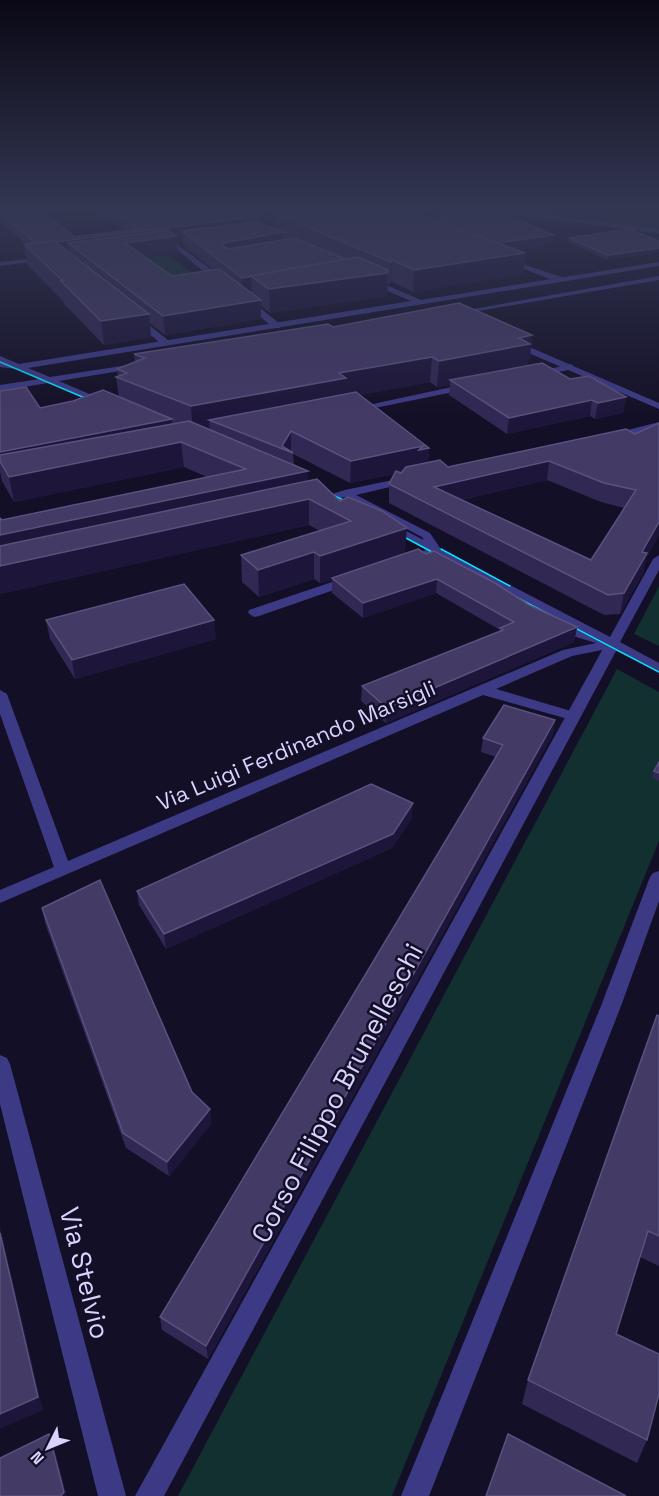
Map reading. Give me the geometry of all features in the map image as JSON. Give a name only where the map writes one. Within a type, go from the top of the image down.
[{"type":"street","points":[[214,276],[232,290]]},
{"type":"street","points":[[361,276],[434,308]]},
{"type":"street","points":[[549,276],[561,280]]},
{"type":"street","points":[[0,369],[587,276]]},
{"type":"street","points":[[464,321],[447,314],[659,278]]},
{"type":"street","points":[[253,295],[241,297],[277,326]]},
{"type":"street","points":[[127,311],[166,343]]},
{"type":"street","points":[[506,340],[659,406]]},
{"type":"street","points":[[0,359],[118,409]]},
{"type":"street","points":[[0,364],[17,366]]},
{"type":"street","points":[[0,388],[146,364]]},
{"type":"street","points":[[518,377],[570,367]]},
{"type":"street","points":[[344,411],[484,384]]},
{"type":"street","points":[[601,438],[659,425]]},
{"type":"street","points":[[309,502],[415,479]]},
{"type":"street","points":[[436,550],[426,535],[349,493],[316,488],[478,573],[506,600],[564,631],[612,644],[659,668]]},
{"type":"street","points":[[415,558],[436,550]]},
{"type":"street","name":"Corso Filippo Brunelleschi","points":[[149,1496],[659,559]]},
{"type":"street","points":[[254,614],[362,576]]},
{"type":"street","name":"Via Luigi Ferdinando Marsigli","points":[[0,897],[568,653],[612,644]]},
{"type":"street","points":[[483,690],[573,716]]},
{"type":"street","points":[[0,694],[63,869]]},
{"type":"street","points":[[415,1496],[611,1006],[659,877]]},
{"type":"street","name":"Via Stelvio","points":[[0,1064],[112,1496]]},
{"type":"green space","points":[[152,276],[197,277],[168,290]]},
{"type":"green space","points":[[659,586],[659,646],[634,634]]},
{"type":"green space","points":[[617,669],[659,692],[659,841],[392,1496],[178,1496]]},
{"type":"building","points":[[58,276],[99,276],[149,314],[101,321],[61,281],[63,281]]},
{"type":"building","points":[[111,276],[228,276],[261,300],[163,316]]},
{"type":"building","points":[[252,276],[366,276],[269,289]]},
{"type":"building","points":[[459,303],[532,335],[519,338],[530,344],[439,361],[432,357],[339,373],[346,378],[191,406],[116,377],[127,373],[117,369],[145,358],[134,354],[328,324],[333,327]]},
{"type":"building","points":[[542,363],[570,379],[589,376],[626,397],[598,403],[592,400],[509,418],[450,380]]},
{"type":"building","points":[[26,387],[40,408],[73,401],[103,390],[172,419],[0,452],[0,391]]},
{"type":"building","points":[[356,392],[429,448],[419,450],[423,446],[351,461],[291,431],[282,446],[293,453],[209,420]]},
{"type":"building","points":[[189,421],[308,471],[0,535],[0,518],[2,520],[246,469],[181,442],[9,477],[0,461],[0,455]]},
{"type":"building","points":[[659,423],[659,522],[642,552],[647,553],[624,593],[608,595],[389,484],[396,471],[401,473],[406,467],[440,460],[448,467],[626,429],[635,434]],"holes":[[[549,461],[604,483],[636,490],[591,560],[434,487]]]},
{"type":"building","points":[[317,479],[340,501],[348,497],[382,511],[407,528],[320,556],[314,552],[258,570],[241,555],[351,521],[309,499],[0,566],[0,546]]},
{"type":"building","points":[[418,549],[426,554],[434,551],[495,583],[529,605],[577,627],[387,708],[362,686],[503,630],[500,628],[514,622],[437,579],[363,603],[332,578]]},
{"type":"building","points":[[184,584],[214,620],[72,660],[46,620]]},
{"type":"building","points":[[504,705],[555,720],[206,1346],[160,1317],[503,745],[483,738]]},
{"type":"building","points":[[659,762],[659,773],[654,771]]},
{"type":"building","points":[[371,784],[413,803],[393,834],[164,934],[137,891]]},
{"type":"building","points":[[100,880],[192,1092],[210,1109],[167,1162],[123,1133],[42,908]]},
{"type":"building","points":[[657,1015],[659,1016],[659,1236],[648,1231],[616,1334],[659,1354],[659,1394],[647,1440],[528,1380]]},
{"type":"building","points":[[0,1233],[38,1397],[0,1414]]},
{"type":"building","points":[[49,1434],[64,1492],[61,1496],[0,1496],[0,1458]]},
{"type":"building","points":[[508,1434],[626,1496],[486,1496]]},
{"type":"tram line","points":[[0,362],[99,404]]},
{"type":"tram line","points":[[320,489],[358,507]]},
{"type":"tram line","points":[[391,530],[447,560]]},
{"type":"tram line","points":[[441,549],[510,586]]},
{"type":"tram line","points":[[497,587],[659,672]]}]
